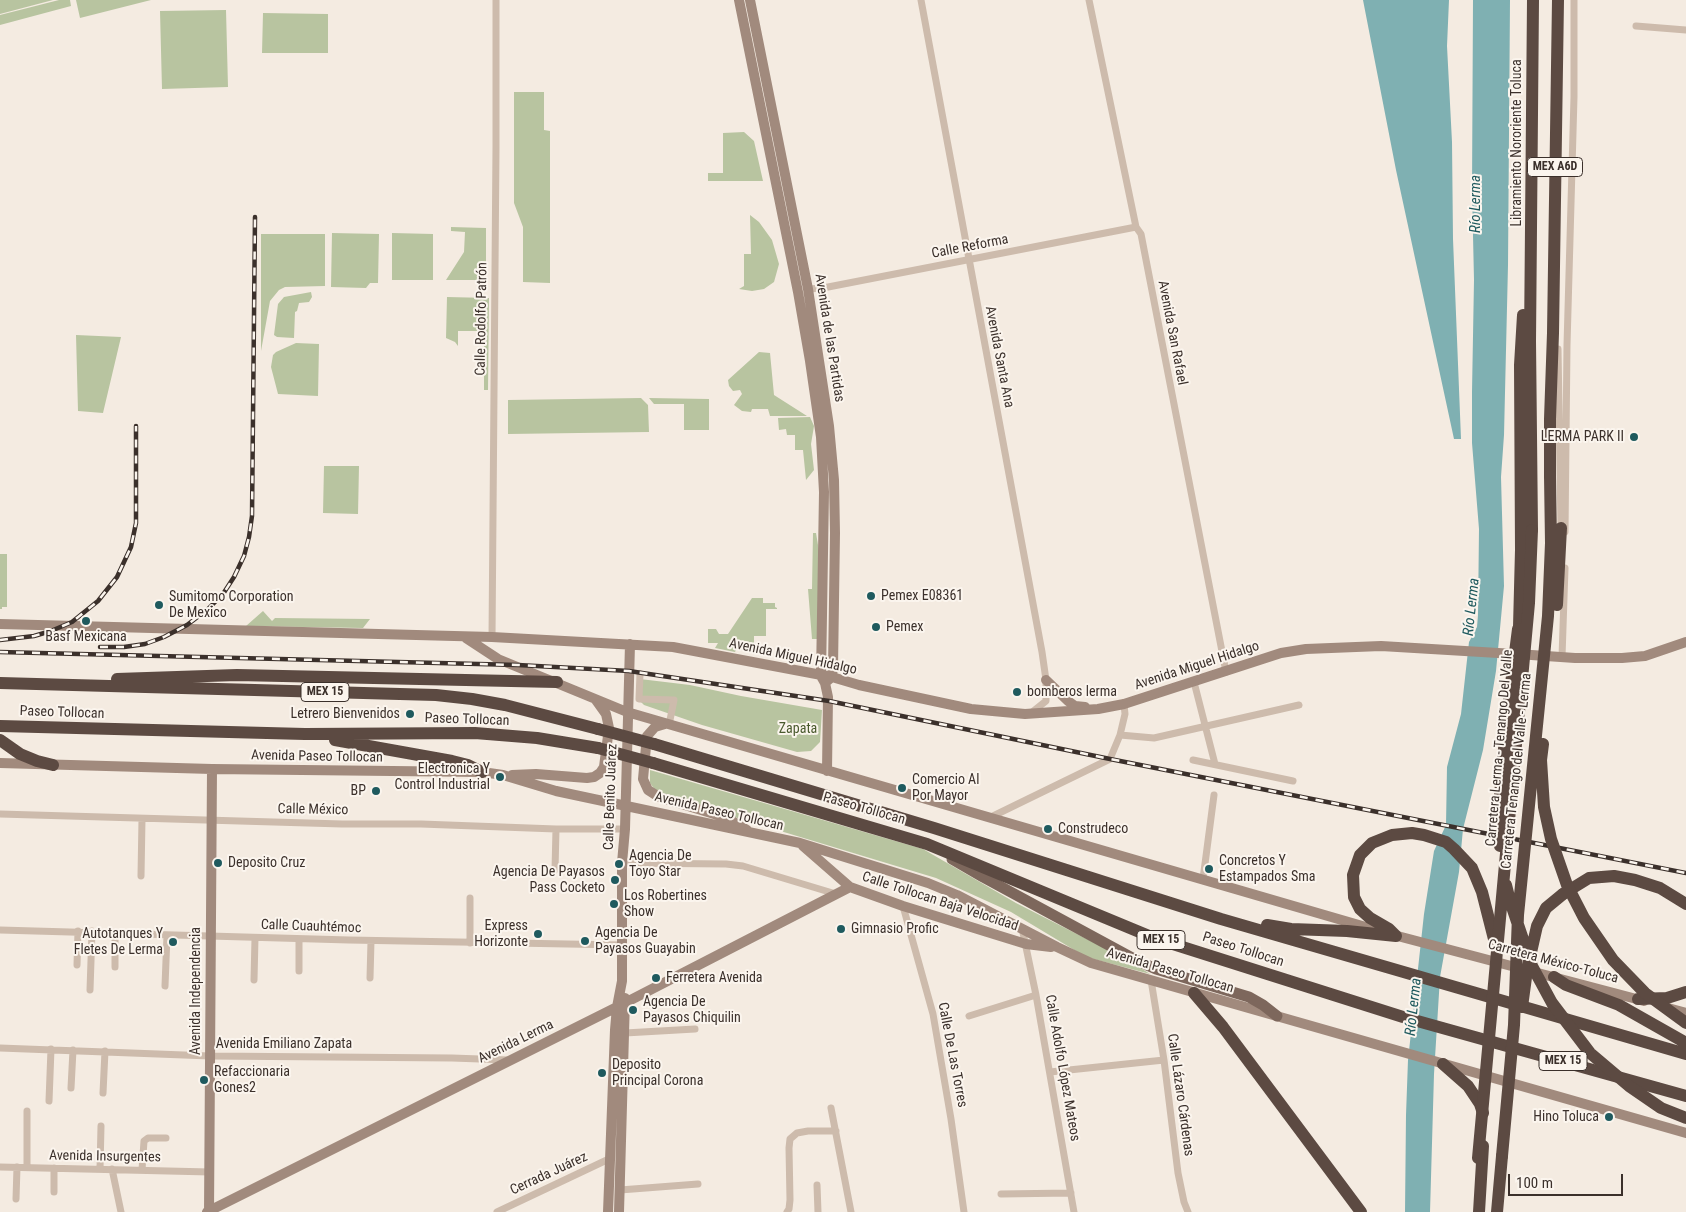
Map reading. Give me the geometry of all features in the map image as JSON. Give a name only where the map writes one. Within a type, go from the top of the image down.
[{"type":"highway","name":"Libramiento Nororiente Toluca","points":[[1531,286],[1533,0]]},
{"type":"highway","name":"MEX A6D","points":[[1553,333],[1558,0]]},
{"type":"highway","name":"Carretera Lerma - Tenango Del Valle","points":[[1474,1212],[1496,947],[1529,603],[1532,530],[1531,286]]},
{"type":"highway","points":[[1531,286],[1526,297],[1523,314],[1520,365],[1521,550],[1519,627],[1498,816],[1500,854],[1510,901],[1532,966],[1552,1003],[1590,1052],[1628,1086],[1661,1108],[1686,1118]]},
{"type":"highway","name":"Carretera Tenango del Valle - Lerma","points":[[1497,1212],[1514,1025],[1518,915],[1549,609],[1551,543],[1550,419],[1553,333]]},
{"type":"highway","points":[[1560,528],[1559,587],[1541,760],[1544,807],[1551,839],[1571,893],[1584,918],[1613,960],[1645,993],[1686,1023]]},
{"type":"highway","points":[[47,685],[92,680],[236,675],[556,682]]},
{"type":"highway","name":"Paseo Tollocan","points":[[0,683],[436,695],[505,705],[654,744],[934,828],[1221,919],[1686,1054]]},
{"type":"highway","name":"Paseo Tollocan","points":[[0,726],[305,734],[475,733],[537,738],[598,748],[927,844],[985,866],[1154,938],[1403,1017],[1686,1096]]},
{"type":"highway","points":[[305,734],[452,760],[482,772]]},
{"type":"highway","points":[[0,740],[20,754],[53,765]]},
{"type":"highway","points":[[1396,936],[1390,928],[1364,913],[1356,904],[1352,882],[1354,868],[1360,855],[1372,843],[1392,835],[1412,833],[1435,838],[1454,849],[1472,868],[1479,881],[1496,947]]},
{"type":"highway","points":[[1514,1025],[1521,1016],[1527,970],[1540,917],[1546,908],[1563,894],[1589,878],[1614,876],[1660,888],[1686,904]]},
{"type":"highway","points":[[1221,919],[1291,929],[1347,931],[1396,936]]},
{"type":"highway","points":[[1554,977],[1566,985],[1619,1005],[1686,1042]]},
{"type":"highway","points":[[1194,992],[1223,1027],[1361,1212]]},
{"type":"highway","points":[[1638,999],[1667,998],[1686,992]]},
{"type":"highway","points":[[1441,1063],[1468,1086],[1483,1112],[1484,1131],[1479,1212]]},
{"type":"main road","name":"Avenida de las Partidas","points":[[739,0],[798,292],[810,361],[820,437],[824,492],[826,678],[829,701],[827,771]]},
{"type":"main road","name":"Avenida de las Partidas","points":[[750,0],[808,289],[829,426],[834,480],[835,533],[826,678]]},
{"type":"main road","points":[[0,624],[492,638],[630,644]]},
{"type":"main road","points":[[465,638],[498,659],[627,712],[1396,936]]},
{"type":"main road","name":"Avenida Miguel Hidalgo","points":[[630,644],[682,648],[730,656],[971,709],[1010,714],[1098,710],[1124,704],[1281,653],[1306,648],[1381,646],[1562,657],[1622,658],[1645,656],[1686,642]]},
{"type":"main road","name":"Calle Benito Juárez","points":[[608,1212],[622,982],[622,863],[626,805],[630,644]]},
{"type":"main road","points":[[1046,680],[1068,702],[1075,706],[1098,710]]},
{"type":"main road","points":[[503,775],[536,774],[587,778],[594,777],[600,773],[604,766],[609,723],[604,709],[596,700]]},
{"type":"main road","points":[[667,724],[655,727],[647,736],[643,779],[648,790],[659,797],[727,818],[751,833]]},
{"type":"main road","name":"Avenida Paseo Tollocan","points":[[0,763],[212,769],[482,772],[503,775],[556,791],[800,843],[928,883],[957,894],[1057,947],[1092,963],[1686,1132]]},
{"type":"main road","name":"Avenida Independencia","points":[[208,1212],[210,1172],[212,769]]},
{"type":"main road","name":"Calle Tollocan Baja Velocidad","points":[[800,843],[850,887],[903,906],[1026,944],[1057,947]]},
{"type":"main road","points":[[927,844],[983,877],[1138,961],[1156,969],[1249,997],[1277,1016]]},
{"type":"main road","name":"Avenida Lerma","points":[[208,1212],[850,887]]},
{"type":"main road","name":"Carretera México-Toluca","points":[[1396,936],[1686,1013]]},
{"type":"main road","name":"Calle Benito Juárez","points":[[619,1212],[625,1032],[621,1004]]},
{"type":"street","name":"Calle Rodolfo Patrón","points":[[492,638],[496,0]]},
{"type":"street","name":"Avenida Santa Ana","points":[[921,0],[1046,680],[1046,701],[1031,713]]},
{"type":"street","name":"Avenida San Rafael","points":[[1089,0],[1136,227],[1140,234],[1226,672]]},
{"type":"street","points":[[1562,657],[1565,600],[1567,345],[1574,97],[1574,0]]},
{"type":"street","points":[[1636,26],[1686,30]]},
{"type":"street","name":"Calle Reforma","points":[[808,289],[823,288],[1136,227]]},
{"type":"street","points":[[1553,333],[1559,358],[1560,528]]},
{"type":"street","points":[[640,674],[639,698],[674,700],[667,724]]},
{"type":"street","points":[[1194,682],[1215,764]]},
{"type":"street","points":[[991,817],[1110,759],[1120,735],[1125,714],[1124,704]]},
{"type":"street","points":[[1120,735],[1154,738],[1299,704]]},
{"type":"street","points":[[1193,760],[1293,781]]},
{"type":"street","points":[[1203,879],[1214,795]]},
{"type":"street","name":"Calle México","points":[[0,814],[556,829],[625,829]]},
{"type":"street","points":[[141,876],[142,819]]},
{"type":"street","points":[[555,870],[556,829]]},
{"type":"street","points":[[622,863],[726,864],[743,866],[836,894]]},
{"type":"street","points":[[470,898],[470,943]]},
{"type":"street","name":"Calle De Las Torres","points":[[903,906],[933,1014],[964,1212]]},
{"type":"street","name":"Calle Adolfo López Mateos","points":[[1022,928],[1036,995],[1074,1212]]},
{"type":"street","name":"Calle Cuauhtémoc","points":[[0,930],[92,931],[371,941],[622,945]]},
{"type":"street","points":[[78,931],[78,965]]},
{"type":"street","points":[[90,990],[92,931]]},
{"type":"street","points":[[115,932],[115,967]]},
{"type":"street","points":[[166,986],[167,934]]},
{"type":"street","points":[[254,980],[255,938]]},
{"type":"street","points":[[299,939],[299,971]]},
{"type":"street","points":[[370,978],[371,941]]},
{"type":"street","name":"Calle Lázaro Cárdenas","points":[[1151,980],[1164,1060],[1178,1173],[1188,1212]]},
{"type":"street","points":[[969,1016],[1036,995]]},
{"type":"street","points":[[625,1032],[695,1029]]},
{"type":"street","name":"Avenida Emiliano Zapata","points":[[0,1048],[210,1056],[508,1060]]},
{"type":"street","points":[[49,1101],[51,1049]]},
{"type":"street","points":[[71,1088],[73,1050]]},
{"type":"street","points":[[103,1093],[104,1051]]},
{"type":"street","points":[[1050,1072],[1164,1060]]},
{"type":"street","points":[[831,1108],[851,1212]]},
{"type":"street","points":[[27,1110],[27,1167]]},
{"type":"street","points":[[100,1169],[101,1126]]},
{"type":"street","points":[[788,1212],[790,1209],[789,1143],[793,1135],[808,1131],[836,1131]]},
{"type":"street","points":[[142,1170],[145,1139],[166,1138]]},
{"type":"street","name":"Cerrada Juárez","points":[[497,1212],[611,1158]]},
{"type":"street","name":"Avenida Insurgentes","points":[[0,1166],[210,1172]]},
{"type":"street","points":[[16,1199],[17,1167]]},
{"type":"street","points":[[54,1168],[54,1192]]},
{"type":"street","points":[[112,1169],[121,1212]]},
{"type":"street","points":[[620,1190],[698,1184]]},
{"type":"street","points":[[817,1185],[818,1212]]},
{"type":"street","points":[[1001,1194],[1071,1193]]},
{"type":"green space","points":[[0,0],[53,0],[0,14]]},
{"type":"green space","points":[[59,0],[70,0],[71,6],[0,25],[0,15]]},
{"type":"green space","points":[[76,0],[151,0],[80,18]]},
{"type":"green space","points":[[226,10],[228,87],[162,89],[160,11]]},
{"type":"green space","points":[[263,13],[328,14],[328,53],[262,53]]},
{"type":"green space","points":[[514,92],[544,92],[544,130],[550,131],[550,283],[523,282],[523,227],[514,203]]},
{"type":"green space","points":[[744,132],[754,141],[763,181],[708,181],[708,173],[723,173],[723,133]]},
{"type":"green space","points":[[750,215],[759,222],[772,240],[779,264],[774,282],[764,289],[752,291],[739,289],[744,286],[744,254],[751,254]]},
{"type":"green space","points":[[451,227],[486,228],[486,280],[446,280],[464,252],[465,232],[451,231]]},
{"type":"green space","points":[[332,233],[379,234],[378,283],[370,283],[366,288],[331,287]]},
{"type":"green space","points":[[392,233],[433,234],[433,280],[392,280]]},
{"type":"green space","points":[[261,234],[325,234],[325,286],[285,287],[279,290],[270,301],[261,351]]},
{"type":"green space","points":[[311,292],[312,297],[309,302],[299,303],[295,312],[294,338],[277,337],[274,335],[278,304],[284,297]]},
{"type":"green space","points":[[447,297],[489,298],[488,390],[484,390],[484,331],[458,331],[458,346],[455,342],[446,338]]},
{"type":"green space","points":[[76,335],[121,337],[103,413],[78,411]]},
{"type":"green space","points":[[296,343],[319,344],[318,396],[278,394],[271,367],[273,355]]},
{"type":"green space","points":[[759,352],[770,353],[774,395],[807,416],[770,416],[768,409],[752,409],[751,412],[742,411],[734,405],[742,394],[740,390],[733,391],[729,386],[728,380]]},
{"type":"green space","points":[[641,398],[648,405],[649,432],[508,434],[508,400]]},
{"type":"green space","points":[[649,398],[709,399],[709,430],[684,430],[684,404],[654,404]]},
{"type":"green space","points":[[810,417],[814,426],[811,444],[814,470],[806,480],[803,450],[795,450],[795,435],[787,435],[786,429],[779,430],[778,418]]},
{"type":"green space","points":[[324,466],[359,466],[358,514],[323,513]]},
{"type":"green space","points":[[813,533],[816,533],[821,563],[819,639],[812,639],[808,589],[812,589]]},
{"type":"green space","points":[[0,554],[7,554],[7,607],[2,607],[2,609],[0,609]]},
{"type":"green space","points":[[752,598],[763,598],[763,603],[775,603],[777,608],[766,609],[766,636],[754,636],[754,643],[757,643],[755,646],[738,646],[735,652],[715,648],[718,643],[708,643],[708,629],[716,629],[719,634],[728,634]]},
{"type":"green space","points":[[263,611],[272,621],[275,618],[370,619],[363,628],[246,626]]},
{"type":"green space","name":"Zapata","points":[[640,679],[690,685],[822,710],[820,742],[811,751],[797,752],[702,725],[644,705],[640,701]]},
{"type":"green space","points":[[650,770],[923,849],[1016,903],[1130,961],[1150,974],[1086,957],[1011,912],[936,878],[658,794],[650,783]]},
{"type":"water","points":[[1363,0],[1449,0],[1447,46],[1452,142],[1453,239],[1461,439],[1454,439],[1396,170]]},
{"type":"water","name":"Río Lerma","points":[[1473,0],[1510,0],[1508,265],[1504,435],[1501,477],[1504,586],[1496,671],[1483,750],[1463,829],[1459,872],[1440,977],[1434,1074],[1430,1212],[1405,1212],[1408,1060],[1424,914],[1434,851],[1446,825],[1447,767],[1461,714],[1469,642],[1477,627],[1478,615],[1479,529],[1472,443],[1474,280],[1472,191]]},
{"type":"railway","points":[[100,647],[124,647],[145,644],[187,625],[208,609],[223,594],[244,556],[252,516],[255,217]]},
{"type":"railway","points":[[0,640],[34,636],[72,622],[98,601],[117,577],[131,547],[136,523],[136,426]]},
{"type":"railway","points":[[0,652],[518,665],[629,671],[829,701],[1110,759],[1686,873]]},
{"type":"place","name":"LERMA PARK II","points":[[1634,437]]},
{"type":"place","name":"Pemex E08361","points":[[871,596]]},
{"type":"place","name":"Sumitomo Corporation De Mexico","points":[[159,605]]},
{"type":"place","name":"Basf Mexicana","points":[[86,621]]},
{"type":"place","name":"Pemex","points":[[876,627]]},
{"type":"place","name":"bomberos lerma","points":[[1017,692]]},
{"type":"place","name":"Letrero Bienvenidos","points":[[410,714]]},
{"type":"place","name":"Electronica Y Control Industrial","points":[[500,777]]},
{"type":"place","name":"Comercio Al Por Mayor","points":[[902,788]]},
{"type":"place","name":"BP","points":[[376,791]]},
{"type":"place","name":"Construdeco","points":[[1048,829]]},
{"type":"place","name":"Deposito Cruz","points":[[218,863]]},
{"type":"place","name":"Agencia De Toyo Star","points":[[619,864]]},
{"type":"place","name":"Concretos Y Estampados Sma","points":[[1209,869]]},
{"type":"place","name":"Agencia De Payasos Pass Cocketo","points":[[615,880]]},
{"type":"place","name":"Los Robertines Show","points":[[614,904]]},
{"type":"place","name":"Gimnasio Profic","points":[[841,929]]},
{"type":"place","name":"Express Horizonte","points":[[538,934]]},
{"type":"place","name":"Agencia De Payasos Guayabin","points":[[585,941]]},
{"type":"place","name":"Autotanques Y Fletes De Lerma","points":[[173,942]]},
{"type":"place","name":"Ferretera Avenida","points":[[656,978]]},
{"type":"place","name":"Agencia De Payasos Chiquilin","points":[[633,1010]]},
{"type":"place","name":"Deposito Principal Corona","points":[[602,1073]]},
{"type":"place","name":"Refaccionaria Gones2","points":[[204,1080]]},
{"type":"place","name":"Hino Toluca","points":[[1609,1117]]}]
